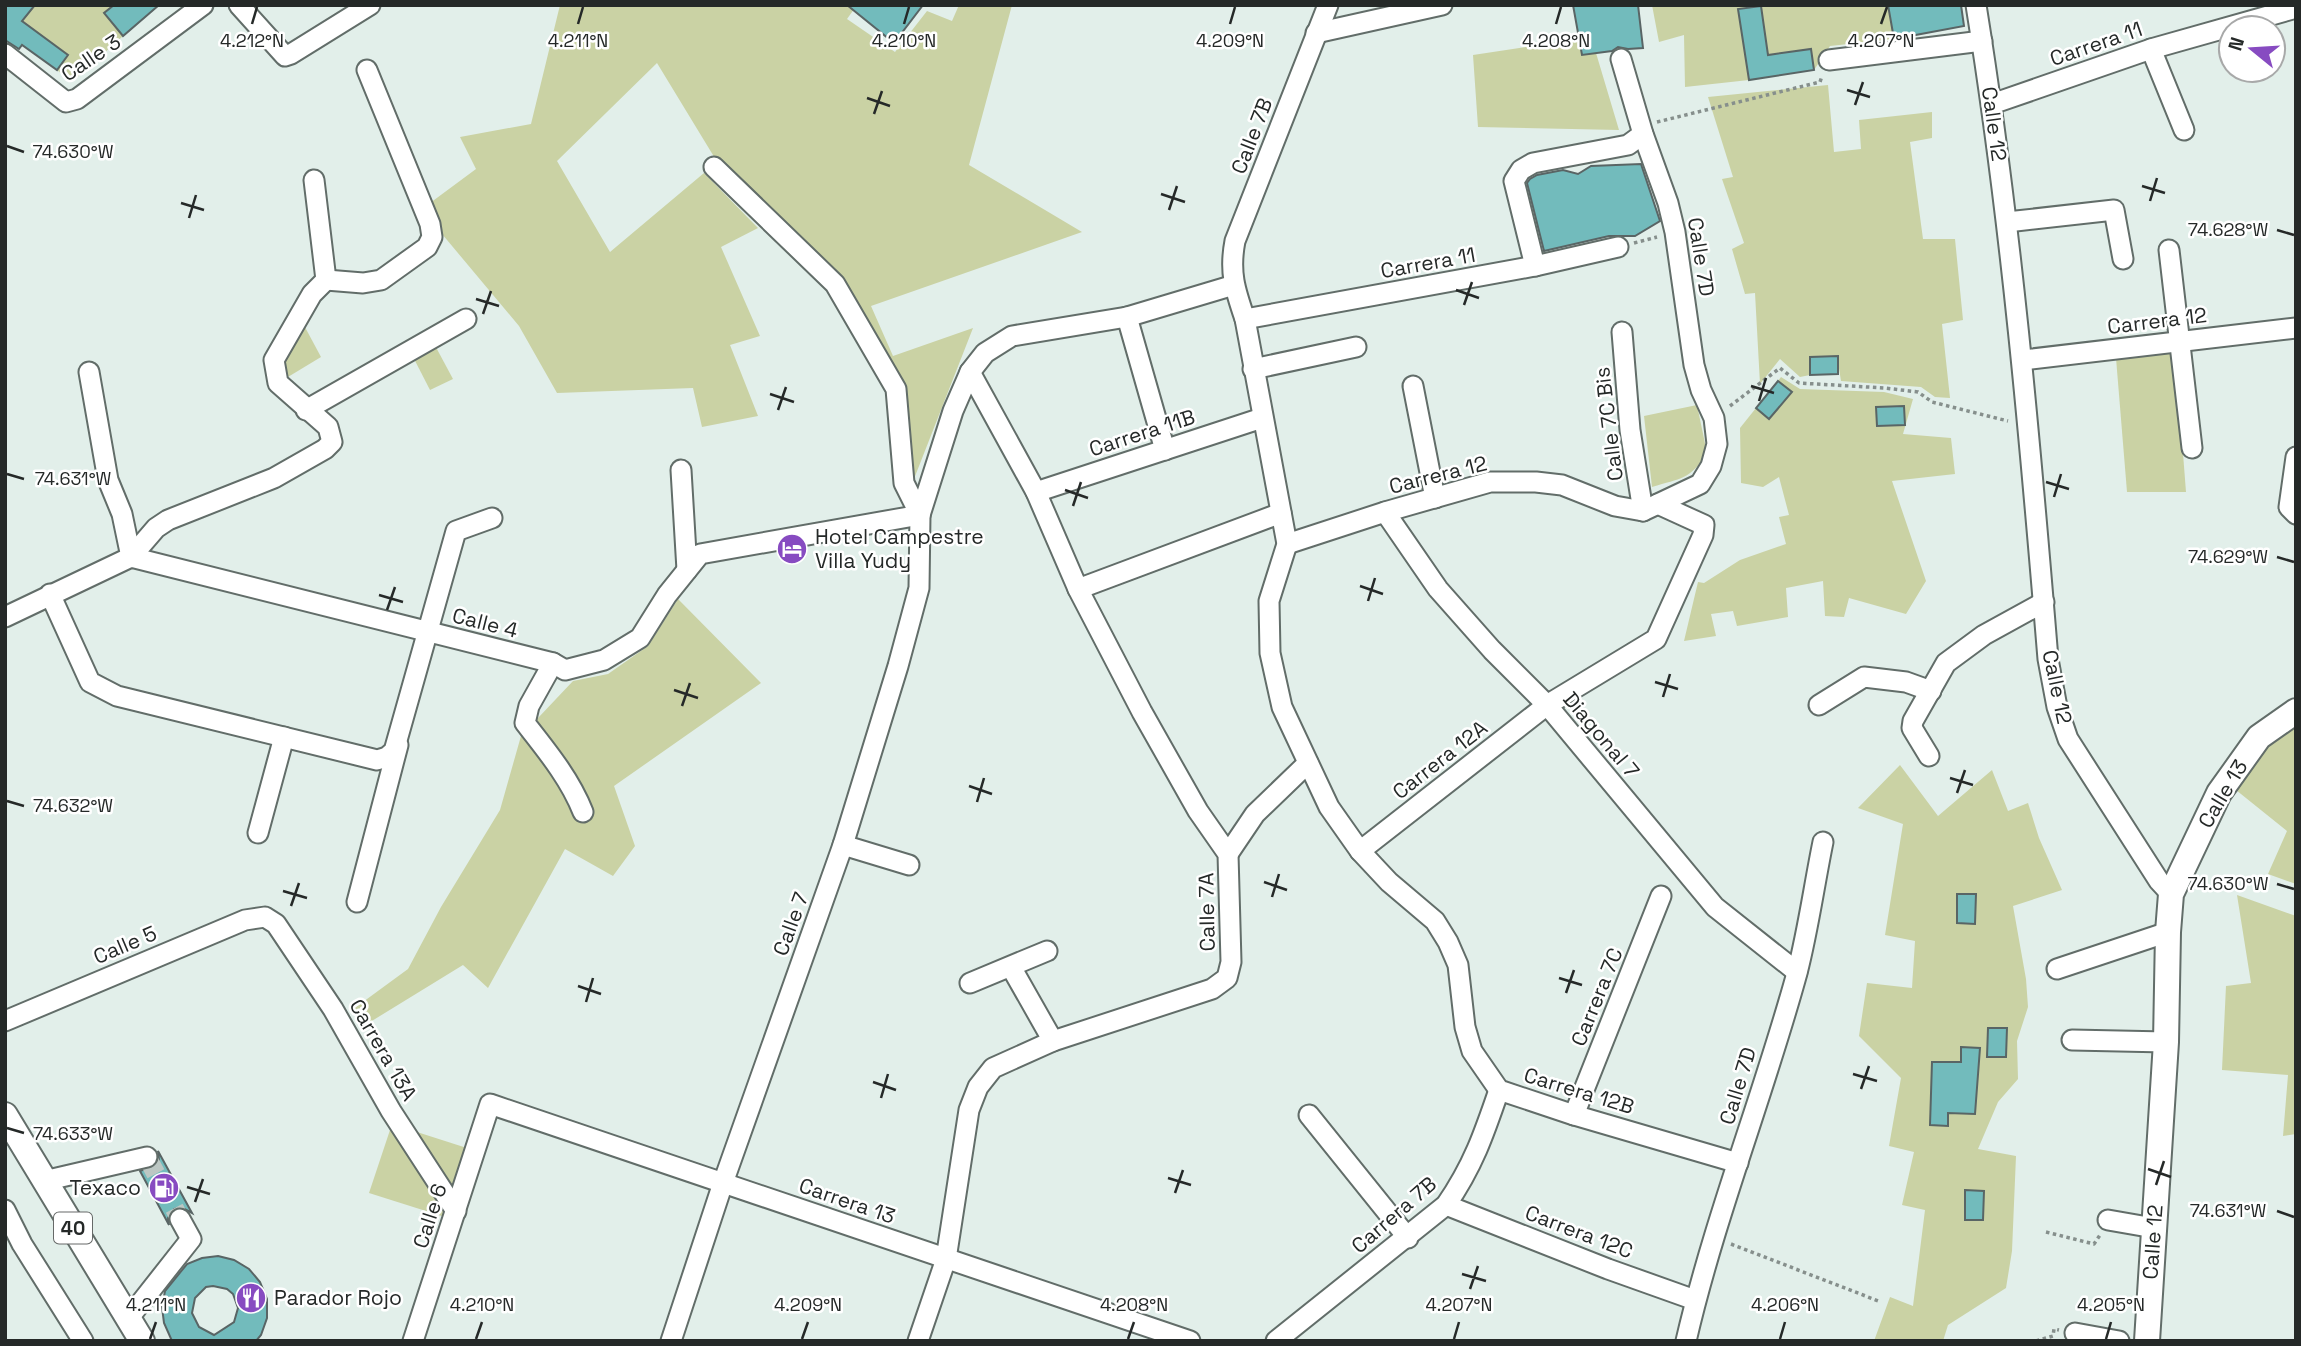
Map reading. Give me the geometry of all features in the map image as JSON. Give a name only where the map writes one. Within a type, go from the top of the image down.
[{"type":"main road","name":"Calle 13","points":[[2171,894],[2219,793],[2259,737],[2296,711]]},
{"type":"main road","name":"Calle 12","points":[[2147,1341],[2166,1041],[2171,894]]},
{"type":"main road","name":"40","points":[[5,1115],[142,1341]]},
{"type":"street","name":"Calle 3","points":[[5,54],[66,102],[77,99],[204,5]]},
{"type":"street","points":[[239,5],[285,56],[370,5]]},
{"type":"street","name":"Calle 7B","points":[[1287,544],[1245,319],[1234,285],[1231,263],[1235,242],[1328,5]]},
{"type":"street","points":[[1316,33],[1442,5]]},
{"type":"street","name":"Calle 12","points":[[1976,5],[1992,104],[2023,360],[2044,602],[2057,707],[2068,739],[2159,881],[2171,894]]},
{"type":"street","name":"Carrera 11","points":[[1992,104],[2151,49],[2296,8]]},
{"type":"street","points":[[1829,60],[1982,41]]},
{"type":"street","points":[[2151,49],[2184,130]]},
{"type":"street","name":"Calle 7D","points":[[1621,59],[1668,203],[1675,232],[1695,365],[1701,390],[1714,418],[1717,444],[1711,466],[1700,484],[1651,508]]},
{"type":"street","points":[[326,279],[363,283],[381,280],[427,247],[432,237],[430,224],[367,70]]},
{"type":"street","points":[[1535,266],[1514,181],[1521,170],[1533,163],[1628,145],[1642,130]]},
{"type":"street","points":[[714,167],[835,284],[896,389],[904,482],[920,514]]},
{"type":"street","points":[[5,617],[131,557],[156,528],[168,520],[274,478],[325,449],[332,442],[328,427],[278,383],[274,360],[312,294],[326,279],[314,180]]},
{"type":"street","points":[[2007,222],[2114,210],[2123,259]]},
{"type":"street","name":"Carrera 11","points":[[1245,319],[1535,266],[1618,247]]},
{"type":"street","points":[[2169,250],[2192,448]]},
{"type":"street","points":[[920,514],[953,411],[970,372],[985,353],[1012,336],[1128,317],[1234,285]]},
{"type":"street","points":[[1128,317],[1165,450]]},
{"type":"street","points":[[306,410],[466,319]]},
{"type":"street","name":"Carrera 12","points":[[2023,360],[2296,328]]},
{"type":"street","name":"Calle 7C Bis","points":[[1622,332],[1630,430],[1651,508]]},
{"type":"street","points":[[1253,369],[1356,347]]},
{"type":"street","points":[[89,372],[108,480],[122,514],[131,557]]},
{"type":"street","name":"Calle 7A","points":[[918,1341],[946,1258],[969,1110],[978,1087],[993,1068],[1053,1041],[1212,989],[1227,978],[1231,962],[1228,854],[1198,811],[1142,712],[1078,589],[1036,492],[970,372]]},
{"type":"street","points":[[1413,386],[1435,498]]},
{"type":"street","name":"Carrera 11B","points":[[1036,492],[1262,418]]},
{"type":"street","points":[[2296,457],[2289,507],[2296,513]]},
{"type":"street","points":[[681,470],[687,570]]},
{"type":"street","name":"Carrera 12","points":[[1287,544],[1490,482],[1562,485],[1615,506],[1651,508],[1704,525],[1703,535],[1657,639],[1547,705]]},
{"type":"street","name":"Diagonal 7","points":[[1385,512],[1438,589],[1492,650],[1547,705],[1716,907],[1797,972]]},
{"type":"street","points":[[1078,589],[1281,513]]},
{"type":"street","name":"Calle 4","points":[[131,557],[553,663],[565,670],[604,660],[640,638],[667,595],[701,554],[920,514]]},
{"type":"street","name":"Calle 7","points":[[671,1341],[723,1183],[843,845],[919,588],[920,514]]},
{"type":"street","points":[[357,902],[456,531],[492,518]]},
{"type":"street","name":"Carrera 12B","points":[[1287,544],[1269,601],[1270,653],[1282,707],[1329,807],[1360,851],[1389,882],[1435,921],[1448,942],[1458,965],[1465,1027],[1472,1051],[1499,1090],[1738,1163]]},
{"type":"street","points":[[50,594],[90,682],[117,696],[377,760],[394,751],[428,633]]},
{"type":"street","points":[[1929,755],[1912,728],[1913,721],[1946,663],[1983,635],[2044,602]]},
{"type":"street","points":[[553,663],[529,706],[525,723],[562,772],[583,812]]},
{"type":"street","points":[[1819,705],[1864,677],[1906,682],[1931,691]]},
{"type":"street","name":"Carrera 12A","points":[[1360,851],[1547,705]]},
{"type":"street","points":[[258,833],[285,737]]},
{"type":"street","points":[[1228,854],[1255,814],[1308,763]]},
{"type":"street","name":"Calle 7D","points":[[1686,1341],[1712,1237],[1738,1163],[1797,972],[1823,842]]},
{"type":"street","points":[[843,845],[909,865]]},
{"type":"street","name":"Carrera 7C","points":[[1574,1115],[1661,896]]},
{"type":"street","name":"Calle 5","points":[[5,1021],[246,920],[265,917]]},
{"type":"street","name":"Carrera 13A","points":[[265,917],[276,923],[333,1009],[391,1111],[456,1211]]},
{"type":"street","points":[[2057,969],[2168,932]]},
{"type":"street","points":[[970,983],[1046,951]]},
{"type":"street","points":[[1011,967],[1053,1041]]},
{"type":"street","points":[[2072,1040],[2166,1041]]},
{"type":"street","name":"Carrera 7B","points":[[1276,1341],[1446,1205],[1466,1177],[1499,1090]]},
{"type":"street","name":"Carrera 13","points":[[490,1104],[946,1258],[1149,1334],[1190,1341]]},
{"type":"street","name":"Calle 6","points":[[413,1341],[490,1104]]},
{"type":"street","points":[[1309,1115],[1408,1238]]},
{"type":"street","points":[[44,1181],[147,1157]]},
{"type":"street","name":"Carrera 12C","points":[[1446,1205],[1695,1300]]},
{"type":"street","points":[[5,1210],[14,1249],[83,1341]]},
{"type":"street","points":[[128,1318],[191,1240],[180,1219]]},
{"type":"street","points":[[2108,1220],[2154,1228]]},
{"type":"street","points":[[2075,1333],[2119,1341]]},
{"type":"path","points":[[1642,130],[1819,82],[1829,60]]},
{"type":"path","points":[[1618,247],[1675,232]]},
{"type":"path","points":[[1714,418],[1780,368],[1799,383],[1885,387],[1918,392],[1932,402],[1997,420],[2028,424]]},
{"type":"path","points":[[2046,1232],[2094,1244],[2108,1220]]},
{"type":"path","points":[[1712,1237],[1881,1302]]},
{"type":"green space","points":[[35,5],[114,5],[105,13],[123,36],[72,82],[57,70],[68,55],[44,37],[31,35],[19,25]]},
{"type":"green space","points":[[560,5],[857,5],[847,19],[895,52],[927,11],[952,21],[959,5],[1012,5],[969,165],[1082,232],[871,306],[893,356],[973,328],[912,484],[904,385],[838,280],[716,160],[657,63],[557,161],[610,252],[704,173],[758,228],[721,247],[760,336],[730,345],[758,416],[702,427],[693,388],[557,393],[519,326],[437,228],[426,206],[476,169],[460,137],[531,124]]},
{"type":"green space","points":[[1652,5],[1888,5],[1894,39],[1830,46],[1814,70],[1810,49],[1768,55],[1761,6],[1738,10],[1749,80],[1685,87],[1684,35],[1659,42]]},
{"type":"green space","points":[[1580,39],[1582,54],[1596,53],[1619,130],[1478,127],[1473,55]]},
{"type":"green space","points":[[1828,85],[1834,152],[1861,149],[1859,120],[1932,112],[1932,138],[1910,142],[1923,239],[1955,239],[1963,320],[1942,324],[1950,398],[1935,397],[1921,387],[1841,381],[1837,356],[1810,357],[1810,375],[1800,377],[1780,359],[1760,384],[1755,293],[1745,294],[1732,249],[1744,243],[1722,179],[1733,177],[1708,97]]},
{"type":"green space","points":[[299,316],[321,357],[278,383],[274,360]]},
{"type":"green space","points":[[431,338],[453,379],[430,390],[410,351]]},
{"type":"green space","points":[[2175,351],[2186,492],[2127,492],[2116,358]]},
{"type":"green space","points":[[1781,377],[1800,389],[1884,392],[1913,399],[1903,434],[1951,438],[1955,474],[1892,481],[1926,581],[1906,614],[1849,598],[1844,617],[1825,616],[1823,581],[1786,588],[1788,617],[1737,626],[1733,611],[1711,614],[1716,636],[1684,641],[1698,582],[1704,583],[1740,560],[1786,544],[1779,517],[1789,515],[1779,477],[1763,487],[1741,483],[1740,428],[1756,408],[1769,419],[1791,392],[1778,381]]},
{"type":"green space","points":[[1697,405],[1707,453],[1690,473],[1652,487],[1644,416]]},
{"type":"green space","points":[[678,599],[761,683],[614,786],[635,846],[613,876],[565,849],[488,988],[463,965],[362,1027],[352,1010],[408,969],[441,907],[500,810],[521,736],[573,681],[608,674],[648,646]]},
{"type":"green space","points":[[2296,724],[2296,884],[2268,874],[2287,831],[2236,790],[2261,752]]},
{"type":"green space","points":[[1900,765],[1938,816],[1992,770],[2008,811],[2028,803],[2039,838],[2062,890],[2013,906],[2026,979],[2028,1007],[2017,1041],[2018,1079],[1998,1102],[1978,1149],[2016,1156],[2012,1251],[2006,1288],[1948,1325],[1943,1341],[1874,1341],[1890,1297],[1913,1306],[1925,1210],[1902,1205],[1914,1152],[1889,1146],[1901,1078],[1859,1036],[1867,983],[1912,988],[1915,941],[1885,935],[1903,824],[1858,808]]},
{"type":"green space","points":[[2237,895],[2296,916],[2296,1134],[2283,1136],[2288,1075],[2222,1070],[2226,986],[2251,983]]},
{"type":"green space","points":[[392,1124],[470,1149],[448,1218],[369,1193]]},
{"type":"building","points":[[5,5],[35,5],[22,21],[68,55],[57,70],[22,45],[19,49],[5,40]]},
{"type":"building","points":[[114,5],[159,5],[123,36],[104,13]]},
{"type":"building","points":[[847,5],[923,5],[894,43]]},
{"type":"building","points":[[1573,5],[1638,5],[1643,48],[1618,47],[1612,51],[1582,55]]},
{"type":"building","points":[[1888,5],[1961,5],[1964,26],[1894,39]]},
{"type":"building","points":[[1761,6],[1768,55],[1811,49],[1814,70],[1749,80],[1738,9]]},
{"type":"building","points":[[1641,164],[1660,221],[1635,236],[1609,236],[1544,251],[1527,183],[1530,179],[1563,170],[1578,174],[1591,166]]},
{"type":"building","points":[[1838,356],[1838,374],[1810,375],[1810,357]]},
{"type":"building","points":[[1778,381],[1792,392],[1769,419],[1756,408]]},
{"type":"building","points":[[1904,406],[1905,425],[1877,426],[1876,407]]},
{"type":"building","points":[[1957,894],[1976,894],[1975,924],[1957,923]]},
{"type":"building","points":[[1988,1028],[2007,1028],[2006,1057],[1987,1057]]},
{"type":"building","points":[[1961,1047],[1980,1048],[1975,1114],[1948,1113],[1948,1126],[1930,1125],[1932,1062],[1961,1062]]},
{"type":"building","name":"Texaco","points":[[158,1151],[192,1213],[181,1207],[174,1209],[168,1218],[169,1225],[140,1171],[156,1165],[159,1160]]},
{"type":"building","points":[[1965,1190],[1984,1191],[1983,1220],[1965,1220]]},
{"type":"building","name":"Parador Rojo","points":[[218,1256],[234,1260],[249,1269],[260,1282],[267,1299],[267,1318],[256,1341],[172,1341],[164,1323],[162,1307],[165,1291],[187,1264]],"holes":[[[206,1287],[227,1289],[233,1294],[238,1308],[234,1322],[214,1335],[199,1327],[192,1313],[195,1298]]]},
{"type":"tunnel","points":[[147,1157],[180,1219]]},
{"type":"place","name":"Hotel Campestre Villa Yudy","points":[[792,549]]},
{"type":"place","name":"Texaco","points":[[164,1188]]},
{"type":"place","name":"Parador Rojo","points":[[251,1298]]}]
